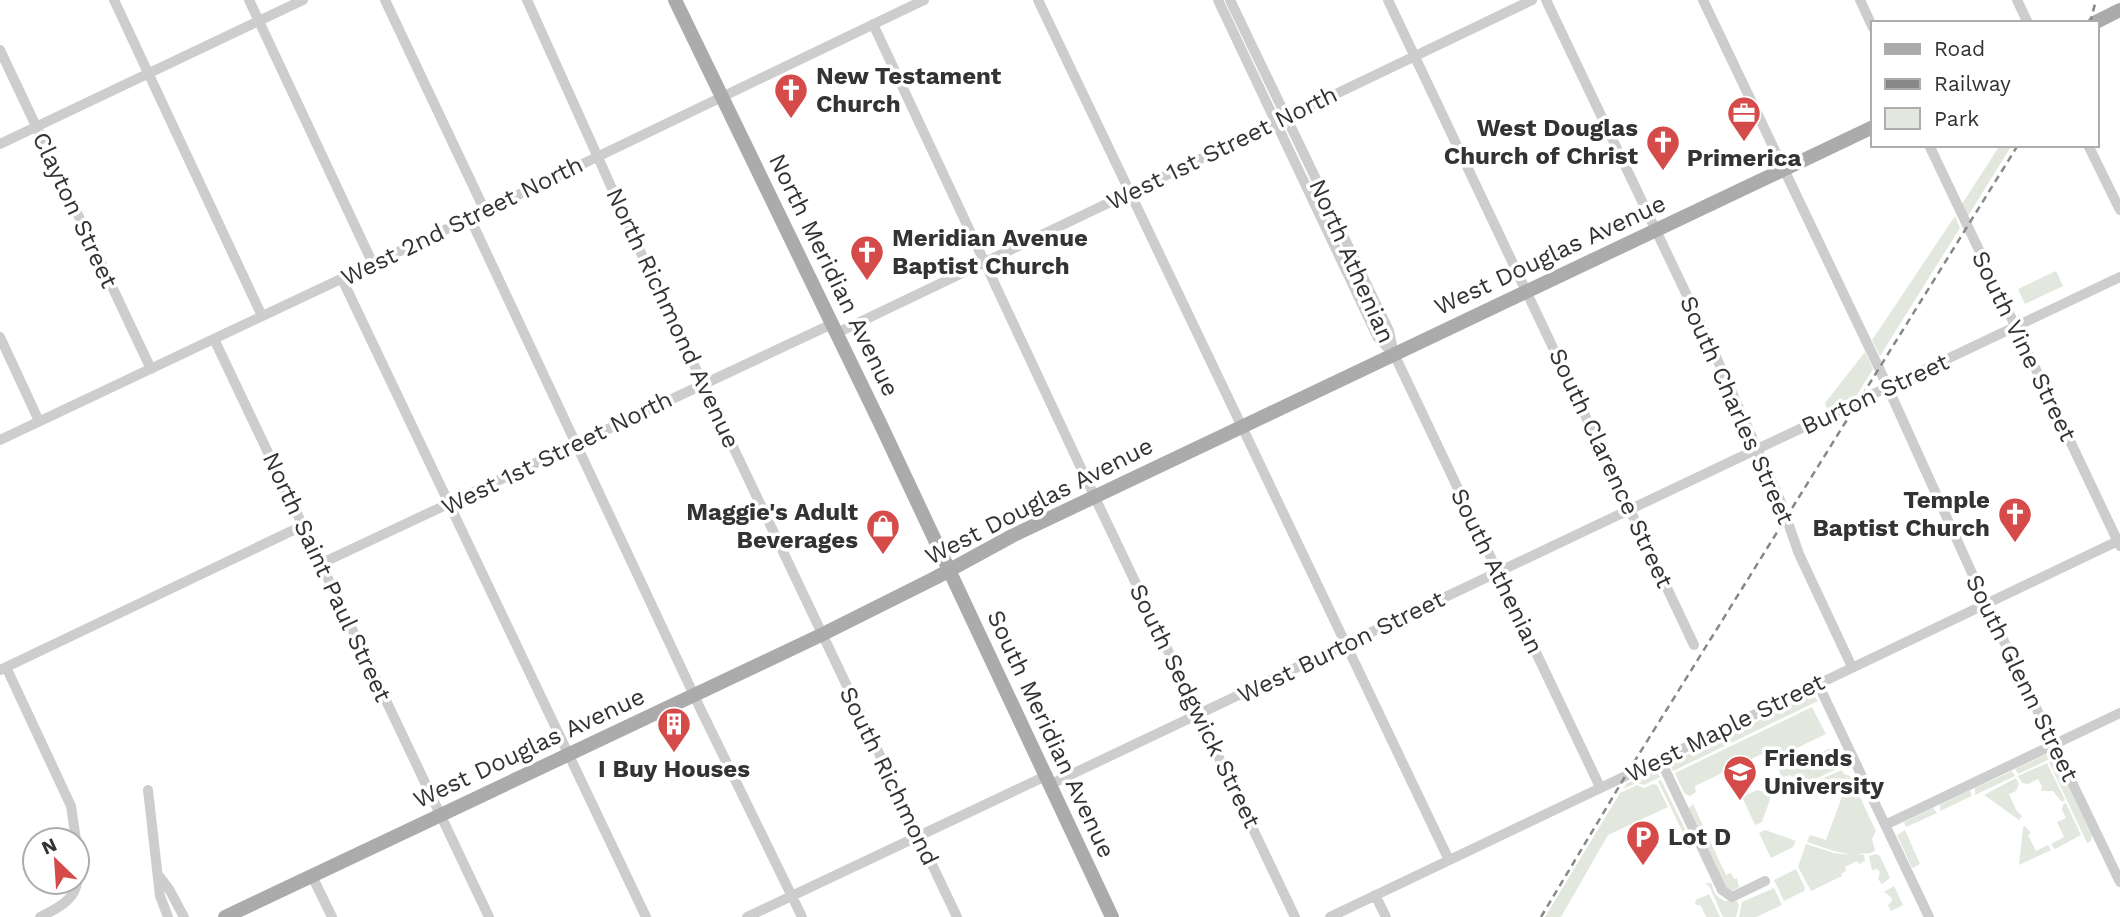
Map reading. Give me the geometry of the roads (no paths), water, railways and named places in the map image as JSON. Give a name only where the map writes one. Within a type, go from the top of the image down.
[{"type":"main road","name":"North Meridian Avenue","points":[[675,0],[948,570]]},
{"type":"main road","points":[[2098,21],[2120,10]]},
{"type":"main road","name":"West Douglas Avenue","points":[[225,917],[821,635],[1094,496],[1871,128]]},
{"type":"main road","name":"South Meridian Avenue","points":[[948,570],[1112,917]]},
{"type":"street","points":[[114,0],[262,316]]},
{"type":"street","points":[[249,0],[373,264]]},
{"type":"street","points":[[0,144],[303,0]]},
{"type":"street","points":[[385,0],[485,211]]},
{"type":"street","name":"North Richmond Avenue","points":[[527,0],[646,264],[821,635]]},
{"type":"street","name":"West 2nd Street North","points":[[0,440],[924,0]]},
{"type":"street","points":[[1038,0],[1449,860]]},
{"type":"street","name":"North Athenian","points":[[1218,0],[1280,119]]},
{"type":"street","name":"North Athenian","points":[[1230,0],[1378,338],[1394,354]]},
{"type":"street","name":"South Clarence Street","points":[[1388,0],[1694,645]]},
{"type":"street","name":"West 1st Street North","points":[[320,564],[703,383],[983,262],[1532,0]]},
{"type":"street","name":"South Charles Street","points":[[1546,0],[1758,449],[1780,500],[1798,554],[1852,667]]},
{"type":"street","name":"South Glenn Street","points":[[1703,0],[1986,604],[2120,881]]},
{"type":"street","points":[[1860,0],[1871,24]]},
{"type":"street","points":[[2017,0],[2027,21]]},
{"type":"street","name":"South Sedgwick Street","points":[[873,24],[983,262],[1296,917]]},
{"type":"street","name":"Clayton Street","points":[[0,50],[151,369]]},
{"type":"street","name":"South Vine Street","points":[[1930,147],[2119,542]]},
{"type":"street","points":[[2089,147],[2120,210]]},
{"type":"street","points":[[470,218],[694,695],[802,917]]},
{"type":"street","name":"Burton Street","points":[[1630,509],[2120,278]]},
{"type":"street","points":[[342,279],[646,917]]},
{"type":"street","points":[[0,337],[40,421]]},
{"type":"street","name":"North Saint Paul Street","points":[[214,339],[489,917]]},
{"type":"street","name":"South Athenian","points":[[1394,354],[1600,787]]},
{"type":"street","name":"West Burton Street","points":[[747,917],[919,836],[1199,715],[1630,509]]},
{"type":"street","points":[[74,826],[71,806],[3,669],[303,526]]},
{"type":"street","name":"West Maple Street","points":[[1331,917],[2119,542]]},
{"type":"street","name":"South Richmond","points":[[821,635],[957,917]]},
{"type":"street","points":[[1818,684],[1929,917]]},
{"type":"street","points":[[1885,825],[2120,713]]},
{"type":"street","points":[[1660,759],[1722,890],[1732,897],[1765,881]]},
{"type":"street","points":[[148,790],[160,896],[168,917]]},
{"type":"street","points":[[159,876],[184,917]]},
{"type":"street","points":[[312,876],[332,917]]},
{"type":"street","points":[[1376,895],[1386,917]]},
{"type":"street","points":[[40,917],[61,907],[73,896]]},
{"type":"railway","points":[[2091,21],[2096,0]]},
{"type":"railway","points":[[1541,917],[1626,775],[2017,147]]},
{"type":"place","name":"New Testament Church","points":[[791,120]]},
{"type":"place","name":"Primerica","points":[[1744,143]]},
{"type":"place","name":"West Douglas Church of Christ","points":[[1663,172]]},
{"type":"place","name":"Meridian Avenue Baptist Church","points":[[867,282]]},
{"type":"place","name":"Temple Baptist Church","points":[[2015,544]]},
{"type":"place","name":"Maggie's Adult Beverages","points":[[883,556]]},
{"type":"place","name":"I Buy Houses","points":[[674,754]]},
{"type":"place","name":"Friends University","points":[[1740,802]]},
{"type":"place","name":"Lot D","points":[[1643,867]]}]
